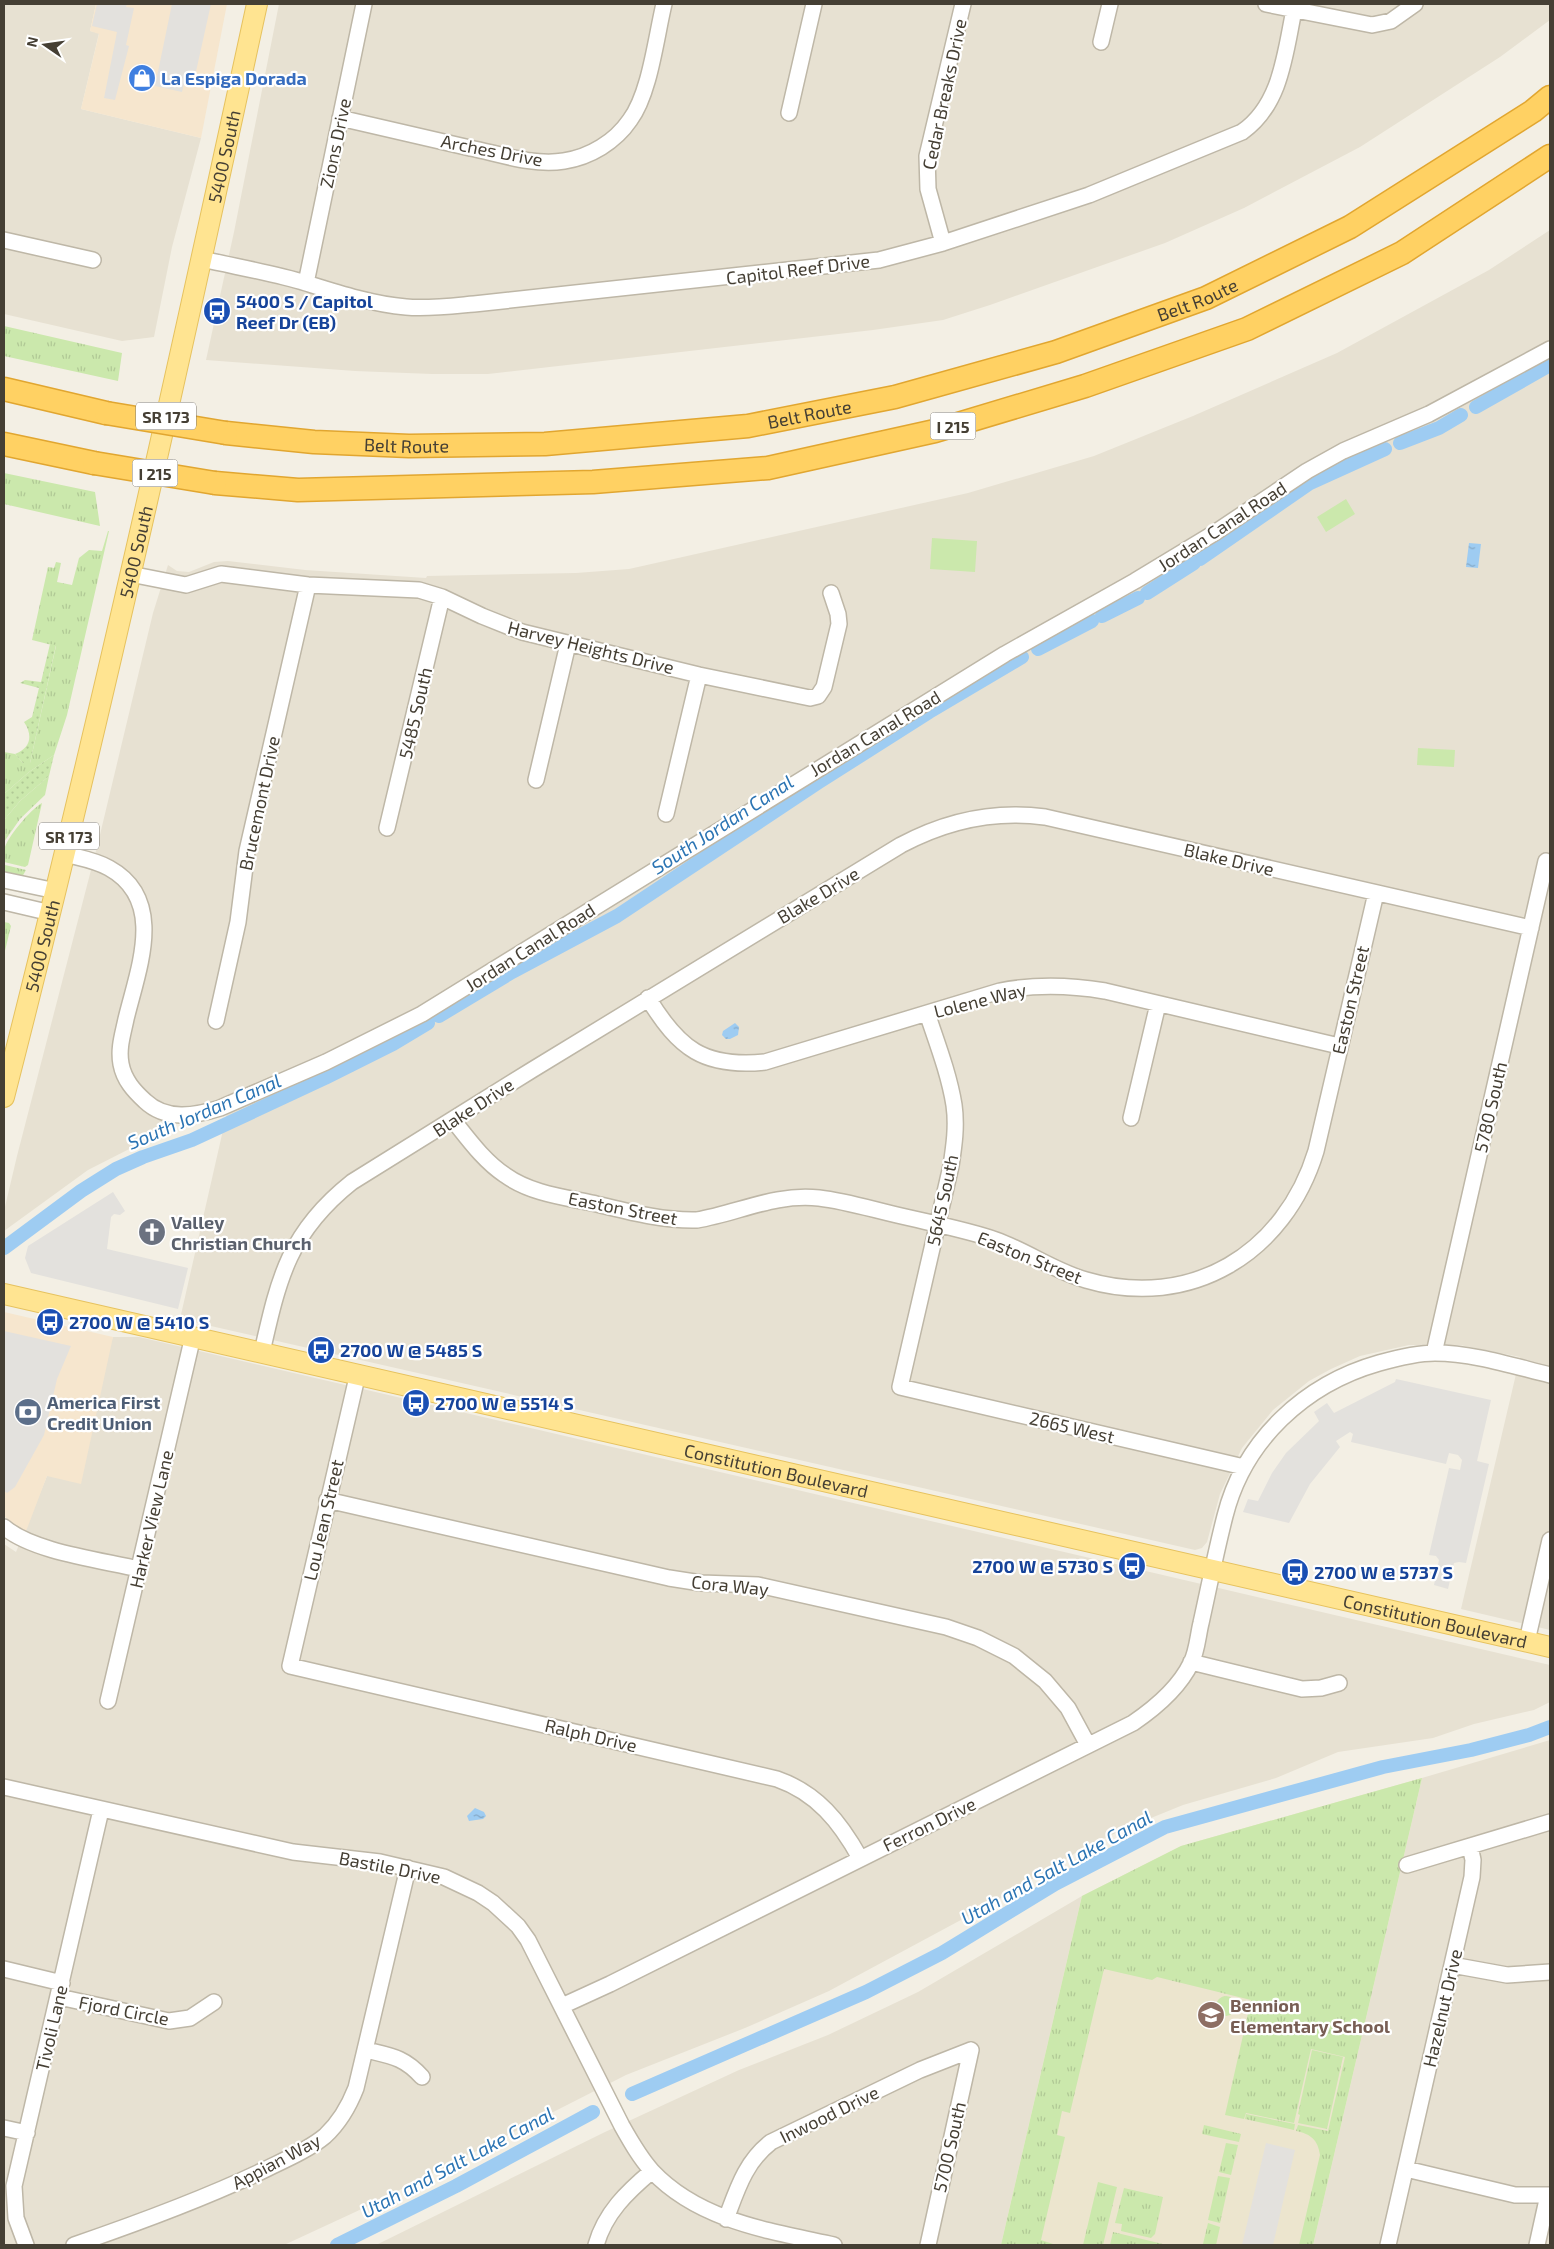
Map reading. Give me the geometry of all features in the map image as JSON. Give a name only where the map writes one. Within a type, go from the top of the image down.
[{"type":"highway","name":"Belt Route","points":[[4,389],[106,413],[226,433],[314,442],[409,446],[545,444],[748,426],[895,397],[1056,352],[1206,298],[1350,227],[1533,111],[1550,97]]},
{"type":"highway","name":"I 215","points":[[4,444],[94,463],[215,483],[298,490],[593,482],[768,468],[935,431],[1085,386],[1246,329],[1402,253],[1550,156]]},
{"type":"main road","name":"5400 South","points":[[4,1097],[51,913],[130,574],[202,259],[257,4]]},
{"type":"main road","name":"Constitution Boulevard","points":[[4,1294],[358,1373],[1550,1647]]},
{"type":"street","name":"Zions Drive","points":[[306,283],[364,4]]},
{"type":"street","name":"Arches Drive","points":[[340,118],[526,160],[545,162],[581,157],[601,148],[631,120],[642,96],[664,4]]},
{"type":"street","points":[[789,113],[814,4]]},
{"type":"street","name":"Cedar Breaks Drive","points":[[943,242],[928,189],[928,156],[963,4]]},
{"type":"street","points":[[1101,42],[1110,4]]},
{"type":"street","points":[[1266,4],[1372,25],[1391,21],[1415,4]]},
{"type":"street","name":"Capitol Reef Drive","points":[[202,259],[306,283],[324,290],[392,306],[422,308],[457,306],[879,260],[943,242],[1089,195],[1242,132],[1260,116],[1276,90],[1294,10]]},
{"type":"street","points":[[4,240],[92,260]]},
{"type":"street","name":"Jordan Canal Road","points":[[65,854],[108,867],[121,876],[132,887],[144,916],[141,953],[120,1048],[121,1065],[128,1083],[150,1106],[178,1116],[220,1108],[326,1062],[422,1014],[1005,654],[1135,581],[1209,536],[1307,471],[1344,451],[1437,410],[1550,349]]},
{"type":"street","name":"Harvey Heights Drive","points":[[130,574],[186,585],[221,574],[308,585],[419,590],[442,597],[511,629],[699,675],[810,698],[818,696],[824,687],[839,624],[838,614],[831,593]]},
{"type":"street","name":"Brucemont Drive","points":[[216,1021],[238,922],[246,851],[308,585]]},
{"type":"street","name":"5485 South","points":[[387,828],[442,597]]},
{"type":"street","points":[[536,780],[568,644]]},
{"type":"street","points":[[666,814],[699,675]]},
{"type":"street","name":"Blake Drive","points":[[262,1352],[280,1278],[295,1245],[316,1216],[352,1182],[648,998],[901,845],[942,826],[968,819],[1015,814],[1045,817],[1531,928]]},
{"type":"street","name":"5780 South","points":[[1434,1353],[1546,861]]},
{"type":"street","points":[[4,880],[56,891]]},
{"type":"street","name":"Easton Street","points":[[453,1120],[488,1162],[506,1177],[529,1188],[635,1213],[683,1221],[697,1220],[771,1201],[805,1197],[822,1198],[997,1241],[1076,1277],[1115,1286],[1151,1288],[1197,1279],[1224,1268],[1257,1245],[1280,1222],[1305,1182],[1316,1151],[1376,893]]},
{"type":"street","points":[[4,902],[51,913]]},
{"type":"street","name":"Lolene Way","points":[[648,998],[676,1038],[686,1046],[710,1059],[744,1064],[765,1062],[1000,991],[1036,985],[1073,986],[1339,1046]]},
{"type":"street","points":[[1131,1118],[1158,1004]]},
{"type":"street","name":"5645 South","points":[[900,1387],[951,1166],[955,1121],[954,1104],[945,1069],[927,1013]]},
{"type":"street","name":"Harker View Lane","points":[[108,1701],[192,1336]]},
{"type":"street","name":"Ferron Drive","points":[[562,2006],[619,1980],[860,1858],[1134,1723],[1146,1714],[1172,1690],[1191,1662],[1225,1514],[1244,1468],[1274,1425],[1312,1392],[1360,1368],[1396,1358],[1434,1353],[1475,1358],[1550,1375]]},
{"type":"street","name":"Lou Jean Street","points":[[290,1666],[358,1373]]},
{"type":"street","name":"2665 West","points":[[900,1387],[1244,1468]]},
{"type":"street","name":"Cora Way","points":[[328,1500],[669,1578],[701,1583],[758,1585],[964,1633],[1003,1649],[1035,1672],[1068,1708],[1088,1745]]},
{"type":"street","points":[[4,1529],[24,1542],[33,1545],[140,1568]]},
{"type":"street","points":[[1527,1641],[1550,1540]]},
{"type":"street","points":[[1191,1662],[1302,1688],[1321,1688],[1339,1683]]},
{"type":"street","name":"Ralph Drive","points":[[290,1666],[777,1779],[799,1788],[828,1811],[849,1838],[860,1858]]},
{"type":"street","name":"Bastile Drive","points":[[4,1787],[293,1852],[351,1857],[408,1868],[444,1877],[478,1893],[493,1903],[518,1926],[528,1940],[622,2126],[633,2146],[652,2171],[692,2202],[726,2219],[834,2245]]},
{"type":"street","name":"Tivoli Lane","points":[[26,2245],[16,2218],[14,2199],[16,2175],[101,1810]]},
{"type":"street","points":[[1407,1865],[1550,1822]]},
{"type":"street","name":"Hazelnut Drive","points":[[1388,2245],[1472,1877],[1473,1860],[1470,1846]]},
{"type":"street","name":"Appian Way","points":[[74,2245],[218,2192],[300,2152],[324,2136],[351,2101],[366,2050],[408,1868]]},
{"type":"street","points":[[1452,1965],[1507,1975],[1550,1972]]},
{"type":"street","name":"Fjord Circle","points":[[4,1969],[60,1990],[169,2021],[190,2018],[214,2002]]},
{"type":"street","points":[[366,2050],[394,2057],[410,2064],[422,2076]]},
{"type":"street","name":"Inwood Drive","points":[[726,2219],[747,2168],[758,2152],[771,2142],[920,2070],[971,2050]]},
{"type":"street","name":"5700 South","points":[[928,2245],[971,2050]]},
{"type":"street","points":[[4,2128],[27,2133]]},
{"type":"street","points":[[1406,2169],[1507,2193],[1549,2195],[1537,2245]]},
{"type":"street","points":[[596,2245],[603,2224],[616,2205],[630,2189],[652,2171]]},
{"type":"shaded area","points":[[4,4],[96,4],[90,31],[99,33],[81,109],[201,138],[172,247],[154,337],[122,341],[4,314]]},
{"type":"shaded area","points":[[96,4],[227,4],[201,138],[81,109],[99,34],[90,31]]},
{"type":"shaded area","points":[[97,4],[127,4],[126,7],[134,8],[126,45],[129,46],[115,100],[104,98],[117,32],[92,26]]},
{"type":"shaded area","points":[[172,4],[211,4],[193,85],[184,84],[182,92],[155,86]]},
{"type":"shaded area","points":[[279,4],[1550,4],[1550,20],[1500,57],[1360,147],[1244,208],[1165,243],[943,320],[873,330],[488,374],[432,374],[355,371],[206,360],[234,232]]},
{"type":"shaded area","points":[[1550,230],[1550,1630],[1461,1609],[1520,1357],[1460,1345],[1409,1345],[1360,1356],[1309,1381],[1273,1410],[1242,1448],[1220,1494],[1207,1542],[1202,1548],[1195,1550],[180,1319],[231,1095],[195,1107],[143,1142],[88,1170],[4,1231],[4,1211],[17,1156],[98,843],[153,613],[168,565],[177,571],[189,572],[214,562],[228,561],[305,570],[426,578],[427,576],[576,573],[629,569],[968,493],[1094,456],[1193,416],[1337,353],[1489,270]]},
{"type":"shaded area","points":[[113,1192],[125,1211],[120,1215],[114,1214],[111,1217],[107,1249],[188,1268],[178,1309],[31,1273],[25,1258],[28,1246]]},
{"type":"shaded area","points":[[4,1312],[113,1337],[81,1484],[47,1476],[25,1534],[4,1516]]},
{"type":"shaded area","points":[[4,1331],[71,1346],[57,1379],[44,1435],[15,1487],[7,1493],[4,1491]]},
{"type":"shaded area","points":[[113,1337],[139,1337],[1550,1665],[1550,1702],[1534,1710],[1474,1724],[1433,1738],[1338,1752],[1276,1778],[1183,1805],[1124,1829],[1082,1849],[998,1900],[829,1991],[745,2028],[626,2075],[366,2207],[284,2245],[4,2245],[4,1544],[16,1552],[47,1476]]},
{"type":"shaded area","points":[[1396,1379],[1491,1400],[1477,1461],[1489,1464],[1466,1563],[1454,1563],[1448,1589],[1434,1585],[1439,1560],[1436,1556],[1429,1555],[1449,1468],[1460,1470],[1462,1460],[1458,1455],[1449,1453],[1446,1464],[1351,1442],[1353,1434],[1350,1432],[1336,1441],[1340,1447],[1310,1484],[1289,1523],[1243,1512],[1248,1499],[1258,1501],[1272,1473],[1286,1453],[1319,1421],[1314,1412],[1327,1403],[1334,1413],[1395,1382]]},
{"type":"shaded area","points":[[1550,1740],[1550,2245],[1313,2245],[1422,1778]]},
{"type":"shaded area","name":"Bennion Elementary School","points":[[1422,1778],[1313,2245],[1001,2245],[1082,1896],[1181,1846]]},
{"type":"shaded area","points":[[1082,1896],[1001,2245],[376,2245],[605,2132],[739,2070],[828,2035],[918,1992]]},
{"type":"shaded area","points":[[1266,2143],[1295,2150],[1273,2245],[1242,2245]]},
{"type":"green space","points":[[4,326],[122,353],[118,381],[4,356]]},
{"type":"green space","points":[[4,473],[95,492],[100,526],[4,504]]},
{"type":"green space","points":[[1346,499],[1355,514],[1326,532],[1317,517]]},
{"type":"green space","points":[[108,531],[67,715],[54,755],[29,772],[4,794],[4,752],[15,754],[23,763],[30,763],[56,646],[32,640],[48,567],[54,568],[56,562],[61,563],[57,582],[72,585],[79,558],[89,550],[102,551]]},
{"type":"green space","points":[[932,538],[977,541],[975,572],[930,569]]},
{"type":"green space","points":[[50,644],[56,645],[30,763],[23,763],[15,754],[24,748],[29,741],[29,732],[24,722],[32,717],[39,688],[20,683],[25,680],[41,682]]},
{"type":"green space","points":[[1418,748],[1455,750],[1454,767],[1417,765]]},
{"type":"green space","points":[[54,755],[49,776],[20,801],[4,820],[4,794],[29,772]]},
{"type":"green space","points":[[49,776],[45,795],[20,819],[4,842],[4,820],[20,801]]},
{"type":"green space","points":[[42,803],[28,865],[25,867],[4,862],[6,844],[14,831]]},
{"type":"green space","points":[[5,865],[26,870],[22,877],[4,875]]},
{"type":"green space","points":[[4,922],[9,923],[11,926],[4,955]]},
{"type":"green space","points":[[1422,1778],[1313,2245],[1299,2245],[1320,2155],[1318,2145],[1313,2138],[1296,2131],[1298,2125],[1328,2131],[1345,2057],[1311,2049],[1294,2123],[1246,2113],[1244,2119],[1225,2115],[1251,2000],[1157,1977],[1152,1980],[1104,1969],[1070,2113],[1062,2111],[1057,2135],[1065,2137],[1041,2240],[1056,2245],[1001,2245],[1082,1896],[1181,1846]]},
{"type":"green space","points":[[1226,1996],[1233,1999],[1236,2006],[1233,2013],[1226,2016],[1219,2013],[1216,2006],[1219,1999]]},
{"type":"green space","points":[[1312,2050],[1343,2057],[1327,2129],[1298,2123],[1300,2115],[1298,2114]]},
{"type":"green space","points":[[1246,2114],[1295,2124],[1294,2130],[1245,2119]]},
{"type":"green space","points":[[1204,2125],[1241,2134],[1239,2142],[1202,2134]]},
{"type":"green space","points":[[1226,2143],[1238,2145],[1231,2175],[1219,2172]]},
{"type":"green space","points":[[1218,2176],[1230,2178],[1220,2223],[1208,2220]]},
{"type":"green space","points":[[1098,2182],[1117,2187],[1103,2245],[1083,2245]]},
{"type":"green space","points":[[1124,2188],[1163,2197],[1155,2234],[1151,2238],[1121,2231],[1122,2224],[1115,2223]]},
{"type":"green space","points":[[1208,2223],[1220,2227],[1216,2245],[1203,2244]]},
{"type":"green space","points":[[1113,2232],[1167,2245],[1110,2245]]},
{"type":"water","points":[[1469,543],[1481,544],[1478,568],[1466,567]]},
{"type":"water","points":[[735,1023],[739,1027],[738,1035],[726,1039],[722,1035],[723,1031]]},
{"type":"water","points":[[475,1808],[484,1812],[486,1816],[483,1819],[469,1821],[467,1816]]},
{"type":"waterway","name":"South Jordan Canal","points":[[1476,407],[1550,365]]},
{"type":"waterway","name":"South Jordan Canal","points":[[1400,443],[1439,428],[1461,415]]},
{"type":"waterway","name":"South Jordan Canal","points":[[1200,559],[1310,483],[1385,449]]},
{"type":"waterway","name":"South Jordan Canal","points":[[1147,593],[1194,563]]},
{"type":"waterway","name":"South Jordan Canal","points":[[1102,616],[1138,598]]},
{"type":"waterway","name":"South Jordan Canal","points":[[1038,649],[1092,621]]},
{"type":"waterway","name":"South Jordan Canal","points":[[439,1016],[512,972],[617,916],[819,782],[929,712],[1022,657]]},
{"type":"waterway","name":"South Jordan Canal","points":[[4,1248],[81,1191],[116,1169],[143,1157],[192,1140],[325,1078],[393,1044],[428,1023]]},
{"type":"waterway","name":"Utah and Salt Lake Canal","points":[[632,2094],[866,1992],[942,1953],[1055,1884],[1165,1827],[1383,1767],[1471,1750],[1529,1735],[1550,1727]]},
{"type":"waterway","name":"Utah and Salt Lake Canal","points":[[337,2245],[456,2186],[593,2112]]},
{"type":"place","name":"La Espiga Dorada","points":[[142,78]]},
{"type":"place","name":"5400 S / Capitol Reef Dr (EB)","points":[[217,311]]},
{"type":"place","name":"Valley Christian Church","points":[[152,1232]]},
{"type":"place","name":"2700 W @ 5410 S","points":[[50,1322]]},
{"type":"place","name":"2700 W @ 5485 S","points":[[321,1350]]},
{"type":"place","name":"2700 W @ 5514 S","points":[[416,1403]]},
{"type":"place","name":"America First Credit Union","points":[[28,1412]]},
{"type":"place","name":"2700 W @ 5730 S","points":[[1132,1566]]},
{"type":"place","name":"2700 W @ 5737 S","points":[[1295,1572]]},
{"type":"place","name":"Bennion Elementary School","points":[[1211,2015]]}]
